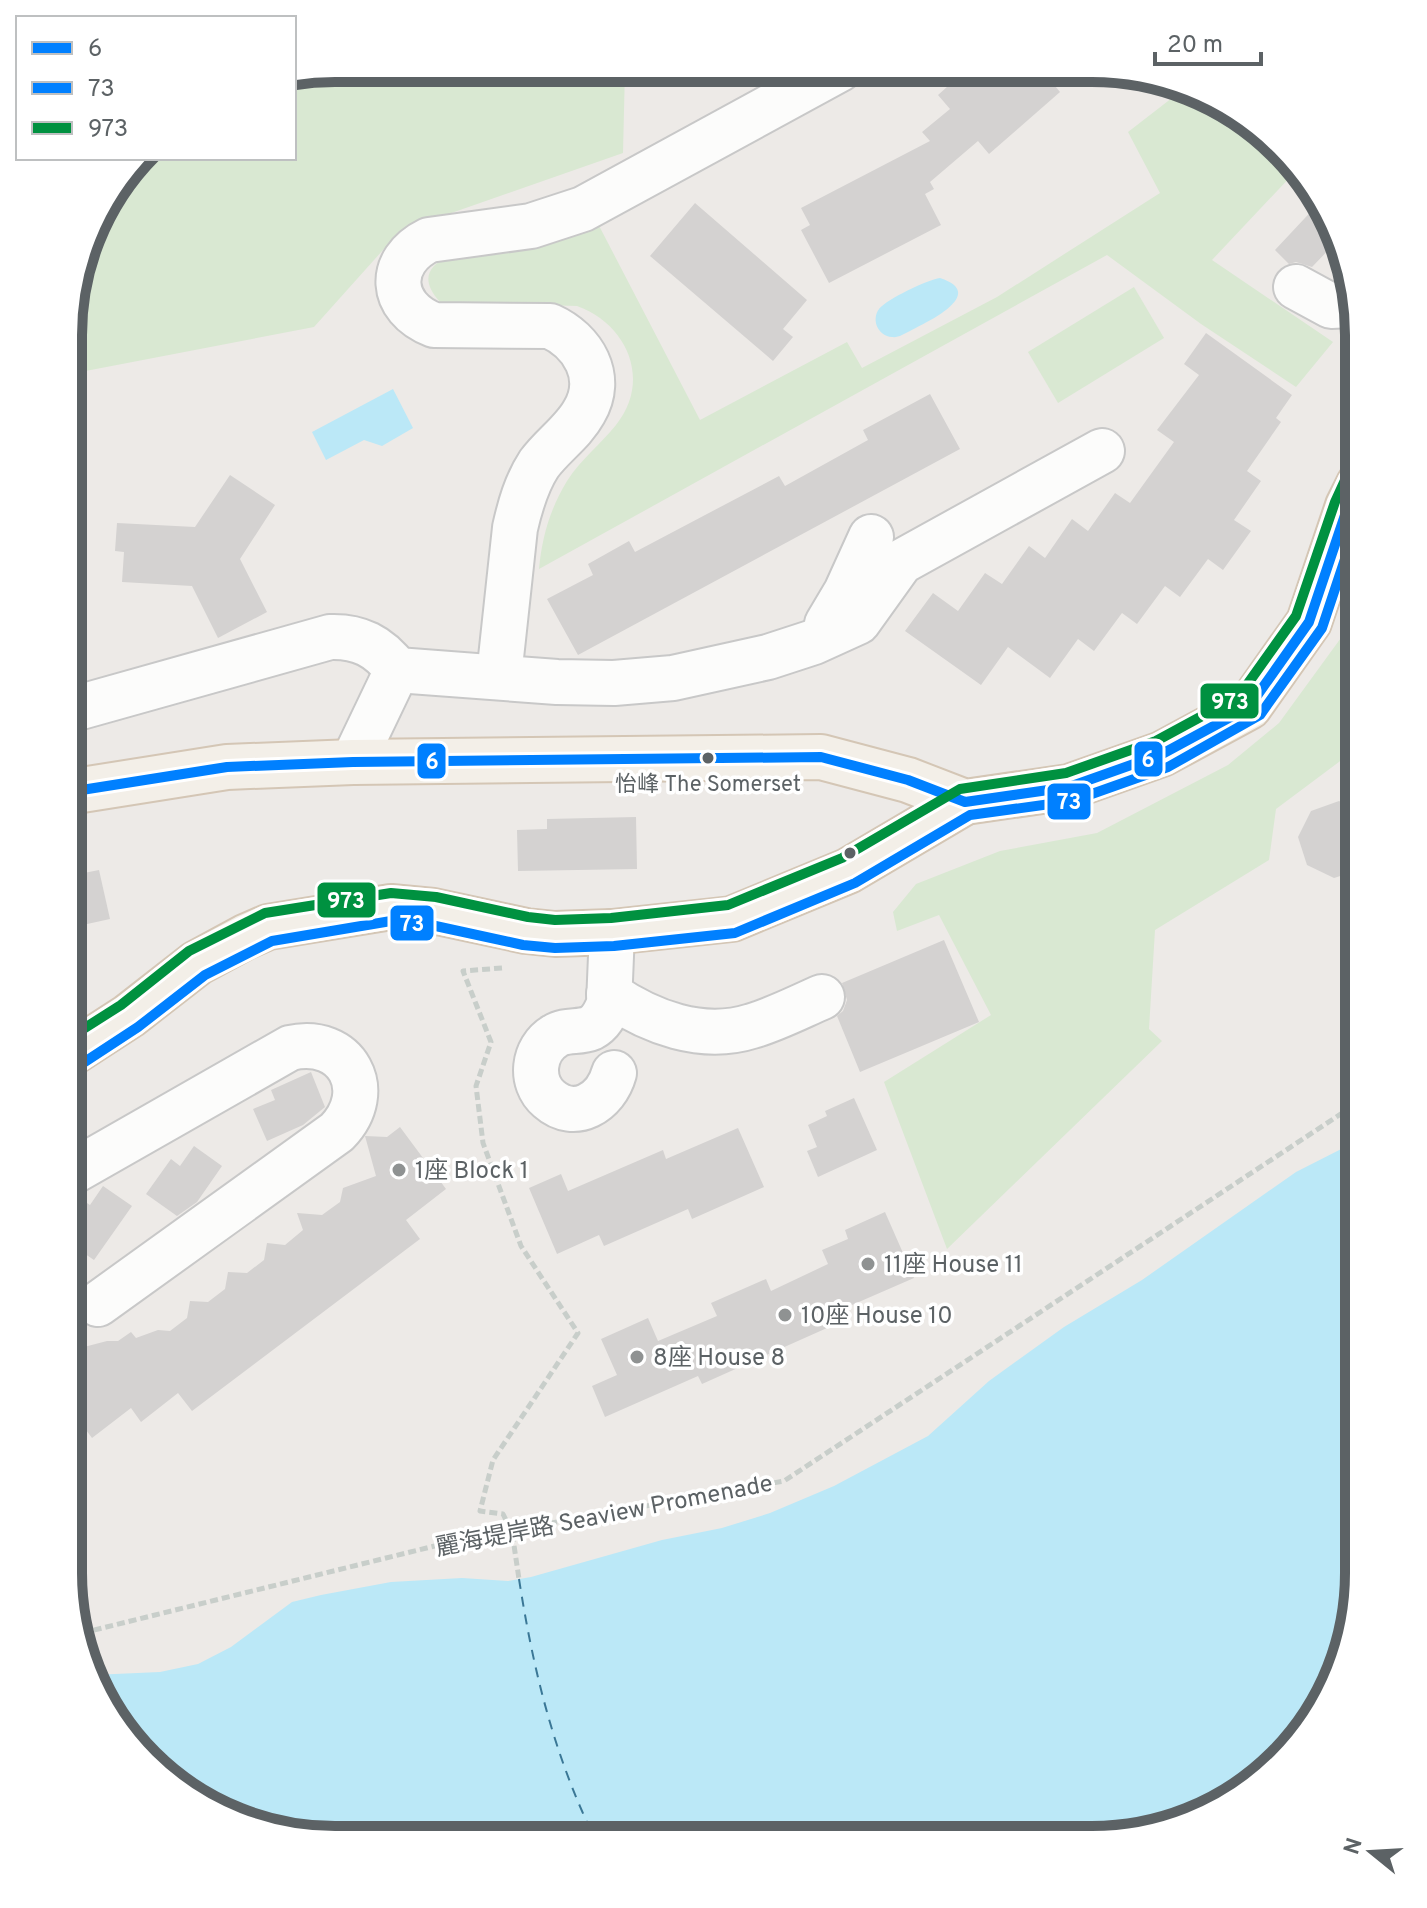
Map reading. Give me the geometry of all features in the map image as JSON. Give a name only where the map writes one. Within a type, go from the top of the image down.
[{"type":"main road","points":[[82,1047],[117,1025],[197,963],[268,927],[373,909],[408,907],[555,934],[612,932],[732,919],[848,871],[965,802],[1069,787],[1162,754],[1249,707],[1309,622],[1345,515]]},
{"type":"main road","points":[[82,790],[227,767],[353,762],[821,757],[908,780],[965,802]]},
{"type":"street","points":[[499,676],[519,508],[538,466],[584,413],[592,385],[591,370],[577,343],[550,326],[434,325],[420,320],[401,298],[398,284],[406,257],[416,246],[429,240],[531,226],[583,209],[815,82]]},
{"type":"street","points":[[1296,287],[1331,306],[1342,305]]},
{"type":"street","points":[[82,696],[330,637],[346,636],[375,647],[397,670],[614,683],[673,678],[720,669],[814,642],[858,622],[901,562],[1102,451]]},
{"type":"street","points":[[814,642],[846,592],[871,537]]},
{"type":"street","points":[[353,762],[397,670]]},
{"type":"street","points":[[612,932],[609,1004],[599,1022],[590,1028],[556,1035],[539,1054],[536,1067],[542,1091],[561,1107],[573,1109],[596,1103],[611,1085],[614,1073]]},
{"type":"street","points":[[609,994],[632,1010],[656,1021],[705,1031],[750,1027],[822,997]]},
{"type":"street","points":[[82,1167],[290,1048],[316,1045],[328,1049],[348,1066],[354,1079],[354,1109],[337,1132],[98,1304]]},
{"type":"path","points":[[508,968],[463,971],[491,1042],[476,1086],[483,1143],[521,1246],[578,1333],[493,1460],[480,1511],[503,1514],[512,1532],[519,1579]]},
{"type":"path","name":"麗海堤岸路 Seaview Promenade","points":[[89,1631],[463,1539],[784,1481],[1344,1112]]},
{"type":"green space","points":[[318,83],[625,83],[623,153],[400,231],[314,327],[82,372],[84,302],[95,253],[116,208],[153,160],[296,160],[296,86]]},
{"type":"green space","points":[[1174,96],[1204,108],[1233,125],[1259,145],[1290,178],[1212,260],[1333,342],[1296,387],[1201,324],[1107,255],[539,569],[548,524],[561,492],[572,473],[616,425],[627,408],[633,372],[629,355],[609,326],[595,314],[577,306],[440,302],[430,288],[429,276],[440,261],[448,256],[595,218],[700,420],[847,342],[862,368],[997,297],[1160,193],[1128,132]]},
{"type":"green space","points":[[1134,287],[1164,338],[1058,403],[1028,352]]},
{"type":"green space","points":[[1345,633],[1345,758],[1276,809],[1269,860],[1155,930],[1149,1029],[1162,1041],[947,1249],[884,1082],[991,1015],[939,915],[897,931],[893,912],[916,884],[1000,851],[1097,833],[1228,765],[1279,723]]},
{"type":"water","points":[[940,278],[953,285],[958,292],[949,308],[899,336],[887,336],[880,331],[876,318],[883,305],[908,290]]},
{"type":"water","points":[[393,389],[413,428],[382,446],[364,440],[326,460],[312,432]]},
{"type":"water","points":[[1344,1147],[1344,1590],[1340,1623],[1332,1655],[1319,1685],[1282,1740],[1233,1783],[1174,1813],[1142,1821],[1092,1826],[302,1824],[253,1813],[194,1783],[145,1740],[125,1714],[103,1674],[160,1672],[198,1664],[231,1647],[292,1602],[391,1582],[462,1578],[508,1581],[531,1577],[770,1513],[834,1486],[928,1436],[989,1381],[1064,1327],[1142,1280],[1296,1172]]},
{"type":"building","points":[[952,82],[1052,82],[1060,92],[989,154],[978,141],[930,182],[934,189],[925,194],[941,225],[829,283],[801,230],[810,225],[801,208],[930,141],[922,132],[950,109],[938,95]]},
{"type":"building","points":[[695,203],[807,300],[783,329],[793,337],[773,361],[650,256]]},
{"type":"building","points":[[1312,211],[1330,248],[1312,267],[1296,262],[1289,264],[1275,250]]},
{"type":"building","points":[[1206,333],[1292,395],[1276,418],[1281,422],[1247,471],[1261,481],[1234,520],[1251,531],[1223,570],[1208,559],[1180,597],[1165,586],[1137,624],[1122,613],[1094,651],[1078,639],[1050,678],[1008,647],[981,685],[905,631],[933,593],[958,611],[985,573],[1002,584],[1029,546],[1045,558],[1072,519],[1088,531],[1115,493],[1130,503],[1174,442],[1157,430],[1199,375],[1184,364]]},
{"type":"building","points":[[930,394],[960,449],[578,655],[547,599],[593,575],[588,564],[629,541],[635,552],[779,476],[785,486],[868,440],[863,430]]},
{"type":"building","points":[[230,475],[275,505],[240,559],[267,612],[218,638],[192,586],[122,582],[124,552],[115,551],[117,523],[195,527]]},
{"type":"building","points":[[1339,801],[1345,804],[1345,875],[1334,878],[1307,865],[1298,837],[1311,811]]},
{"type":"building","points":[[636,817],[637,869],[518,871],[517,830],[547,829],[547,819]]},
{"type":"building","points":[[99,870],[110,919],[82,925],[82,873]]},
{"type":"building","points":[[944,940],[979,1022],[860,1072],[837,1016],[843,1011],[847,1000],[842,983]]},
{"type":"building","points":[[311,1072],[325,1107],[303,1125],[267,1141],[253,1109],[275,1100],[271,1090]]},
{"type":"building","points":[[854,1098],[877,1150],[818,1177],[807,1151],[817,1147],[808,1125],[827,1116],[825,1111]]},
{"type":"building","points":[[400,1127],[446,1189],[406,1220],[420,1239],[192,1411],[178,1393],[141,1422],[131,1408],[92,1438],[82,1425],[82,1348],[118,1341],[131,1332],[136,1338],[158,1330],[170,1331],[187,1318],[190,1301],[208,1302],[225,1289],[228,1272],[247,1273],[264,1260],[267,1243],[285,1245],[303,1230],[297,1213],[322,1215],[340,1202],[343,1188],[376,1176],[365,1136],[387,1137]]},
{"type":"building","points":[[738,1128],[764,1187],[692,1219],[688,1209],[604,1246],[599,1235],[557,1254],[529,1188],[561,1174],[568,1191],[663,1150],[666,1159]]},
{"type":"building","points":[[194,1146],[222,1166],[197,1202],[177,1216],[146,1194],[171,1159],[180,1166]]},
{"type":"building","points":[[103,1186],[132,1206],[94,1260],[82,1252],[82,1200],[90,1205]]},
{"type":"building","points":[[885,1212],[914,1278],[822,1318],[827,1328],[702,1384],[698,1376],[605,1417],[592,1386],[617,1375],[601,1339],[648,1318],[658,1341],[717,1316],[711,1303],[766,1279],[771,1291],[828,1264],[822,1250],[848,1239],[845,1230]]},
{"type":"ferry route","points":[[519,1579],[547,1712],[568,1776],[589,1826]]},
{"type":"transit line","name":"973","points":[[82,1030],[121,1005],[189,951],[265,913],[391,893],[436,897],[555,920],[611,918],[728,905],[842,858],[960,789],[1066,773],[1156,741],[1239,696],[1296,616],[1345,480]]},
{"type":"transit line","name":"6","points":[[82,790],[227,767],[353,762],[821,757],[908,780],[965,802],[1069,787],[1162,754],[1249,707],[1309,622],[1345,515]]},
{"type":"transit line","name":"73","points":[[82,1064],[138,1027],[205,975],[272,941],[391,921],[431,925],[523,945],[555,948],[614,946],[735,933],[855,883],[970,815],[1072,801],[1168,767],[1260,715],[1322,628],[1345,560]]},
{"type":"place","name":"怡峰 The Somerset","points":[[708,758]]},
{"type":"place","name":"1座 Block 1","points":[[399,1170]]},
{"type":"place","name":"11座 House 11","points":[[868,1264]]},
{"type":"place","name":"10座 House 10","points":[[785,1315]]},
{"type":"place","name":"8座 House 8","points":[[637,1357]]}]
